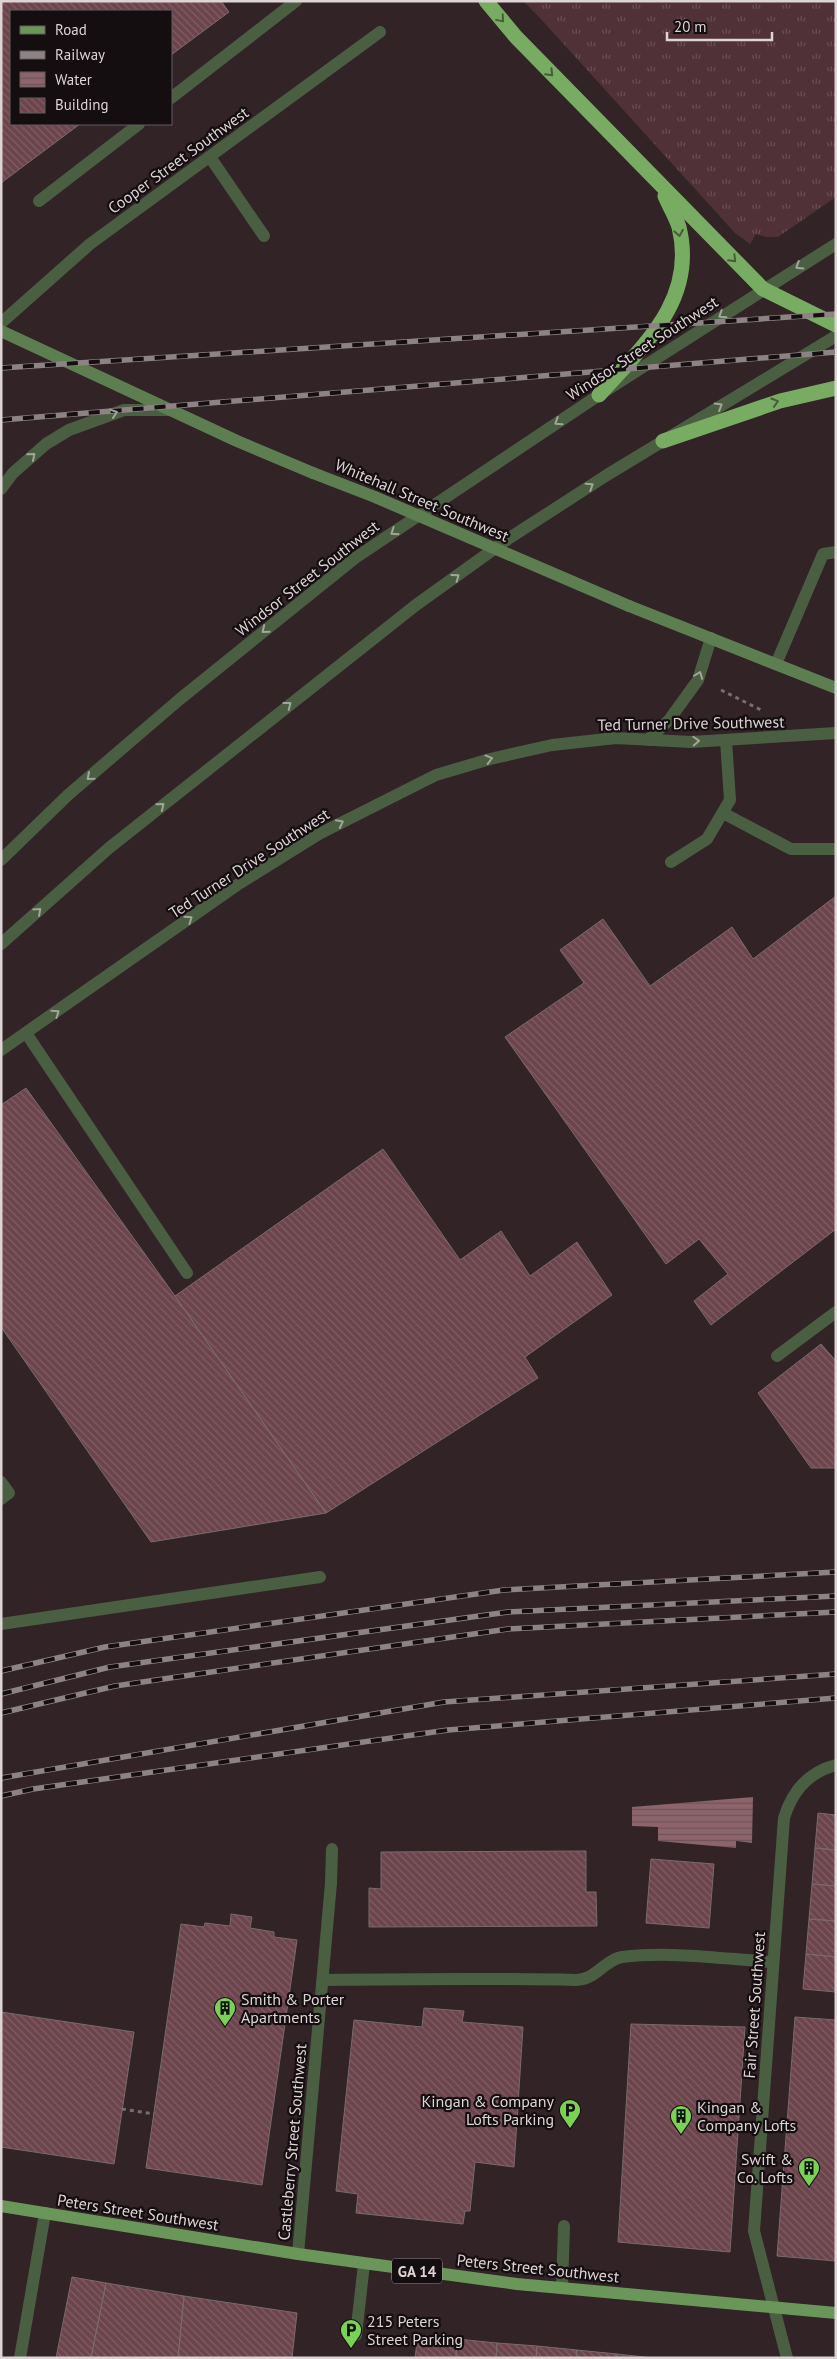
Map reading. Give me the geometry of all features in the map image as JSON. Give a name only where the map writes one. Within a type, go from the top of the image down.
[{"type":"highway","points":[[486,1],[516,38],[762,289],[836,325]]},
{"type":"highway","points":[[599,395],[650,340],[681,284],[682,252],[678,227],[661,187]]},
{"type":"highway","points":[[663,441],[780,401],[836,388]]},
{"type":"main road","name":"Whitehall Street Southwest","points":[[1,330],[237,441],[375,497],[629,606],[836,688]]},
{"type":"main road","name":"Peters Street Southwest","points":[[1,2206],[364,2264],[517,2284],[836,2313]]},
{"type":"street","points":[[172,97],[296,1]]},
{"type":"street","name":"Cooper Street Southwest","points":[[1,323],[90,244],[380,32]]},
{"type":"street","points":[[39,201],[137,125]]},
{"type":"street","points":[[210,157],[264,236]]},
{"type":"street","name":"Windsor Street Southwest","points":[[1,860],[68,796],[180,699],[356,558],[599,395],[762,289],[836,244]]},
{"type":"street","points":[[1,944],[117,842],[416,605],[508,539],[663,441],[836,336]]},
{"type":"street","points":[[1,489],[13,473],[46,444],[68,430],[124,410],[170,410]]},
{"type":"street","points":[[776,664],[823,554],[836,552]]},
{"type":"street","points":[[648,740],[669,720],[698,680],[711,638]]},
{"type":"street","name":"Ted Turner Drive Southwest","points":[[1,1050],[254,875],[319,834],[436,775],[490,759],[552,746],[616,738],[691,742],[836,733]]},
{"type":"street","points":[[671,862],[707,839],[730,800],[726,740]]},
{"type":"street","points":[[723,813],[791,849],[834,849]]},
{"type":"street","points":[[26,1034],[187,1273]]},
{"type":"street","points":[[777,1356],[836,1312]]},
{"type":"street","points":[[1,1482],[9,1493],[1,1499]]},
{"type":"street","points":[[1,1624],[320,1577]]},
{"type":"street","name":"Fair Street Southwest","points":[[787,2358],[754,2231],[784,1818],[790,1801],[798,1787],[813,1775],[836,1765]]},
{"type":"street","name":"Castleberry Street Southwest","points":[[298,2254],[323,1980],[332,1849]]},
{"type":"street","points":[[323,1980],[502,1977],[578,1980],[592,1976],[613,1960],[658,1956],[773,1962]]},
{"type":"street","points":[[20,2358],[45,2213]]},
{"type":"street","points":[[562,2287],[564,2226]]},
{"type":"street","points":[[356,2335],[364,2264]]},
{"type":"path","points":[[720,689],[761,710]]},
{"type":"path","points":[[122,2109],[154,2114]]},
{"type":"green space","points":[[523,1],[836,1],[836,197],[778,237],[766,237],[756,234],[750,244],[735,233]]},
{"type":"water","points":[[753,1797],[752,1843],[736,1841],[736,1848],[658,1841],[658,1827],[632,1826],[632,1807]]},
{"type":"building","points":[[1,1],[221,1],[229,12],[172,54],[172,10],[10,10],[10,125],[79,125],[1,183]]},
{"type":"building","points":[[836,896],[836,1229],[711,1325],[694,1301],[728,1274],[699,1239],[666,1264],[505,1037],[584,983],[560,950],[603,919],[650,986],[732,927],[753,959]]},
{"type":"building","points":[[26,1088],[175,1296],[326,1513],[151,1542],[1,1327],[1,1105]]},
{"type":"building","points":[[383,1149],[460,1260],[501,1231],[530,1276],[577,1242],[612,1295],[525,1357],[538,1378],[326,1513],[175,1296]]},
{"type":"building","points":[[821,1344],[836,1361],[836,1468],[811,1468],[758,1393]]},
{"type":"building","points":[[818,1813],[836,1815],[836,1850],[815,1848]]},
{"type":"building","points":[[815,1848],[836,1850],[836,1886],[812,1884]]},
{"type":"building","points":[[586,1851],[586,1892],[596,1892],[597,1926],[369,1927],[369,1888],[381,1889],[381,1852]]},
{"type":"building","points":[[651,1859],[714,1864],[709,1928],[646,1923]]},
{"type":"building","points":[[812,1884],[836,1886],[836,1921],[809,1919]]},
{"type":"building","name":"Smith & Porter Apartments","points":[[231,1914],[252,1917],[250,1928],[274,1932],[274,1937],[297,1940],[262,2185],[146,2168],[181,1924],[204,1927],[205,1923],[230,1926]]},
{"type":"building","points":[[809,1919],[836,1921],[836,1957],[806,1954]]},
{"type":"building","points":[[806,1954],[836,1957],[836,1992],[803,1989]]},
{"type":"building","points":[[424,2008],[464,2011],[462,2022],[523,2027],[514,2167],[475,2162],[470,2211],[465,2211],[463,2224],[356,2213],[358,2194],[336,2191],[354,2020],[422,2027]]},
{"type":"building","points":[[1,2012],[134,2032],[114,2164],[1,2147]]},
{"type":"building","name":"Swift & Co. Lofts","points":[[795,2017],[836,2020],[836,2261],[777,2256]]},
{"type":"building","name":"Kingan & Company Lofts","points":[[631,2024],[745,2027],[730,2252],[618,2242]]},
{"type":"building","points":[[72,2277],[106,2283],[91,2358],[56,2358]]},
{"type":"building","points":[[106,2283],[184,2296],[178,2358],[91,2358]]},
{"type":"building","points":[[184,2296],[297,2313],[292,2358],[178,2358]]},
{"type":"building","points":[[418,2335],[457,2339],[456,2358],[415,2358]]},
{"type":"building","points":[[457,2339],[497,2343],[496,2358],[456,2358]]},
{"type":"building","points":[[497,2343],[537,2346],[536,2358],[496,2358]]},
{"type":"building","points":[[537,2346],[577,2350],[576,2358],[536,2358]]},
{"type":"building","points":[[577,2350],[617,2354],[617,2358],[576,2358]]},
{"type":"building","points":[[617,2354],[654,2358],[617,2358]]},
{"type":"railway","points":[[1,368],[836,314]]},
{"type":"railway","points":[[1,420],[836,352]]},
{"type":"railway","points":[[1,1671],[105,1647],[504,1590],[836,1572]]},
{"type":"railway","points":[[1,1694],[110,1667],[508,1612],[836,1596]]},
{"type":"railway","points":[[1,1713],[115,1686],[508,1629],[836,1612]]},
{"type":"railway","points":[[1,1778],[444,1702],[836,1674]]},
{"type":"railway","points":[[1,1796],[33,1789],[448,1730],[836,1698]]},
{"type":"place","name":"Smith & Porter Apartments","points":[[225,2027]]},
{"type":"place","name":"Kingan & Company Lofts Parking","points":[[570,2129]]},
{"type":"place","name":"Kingan & Company Lofts","points":[[681,2135]]},
{"type":"place","name":"Swift & Co. Lofts","points":[[809,2187]]},
{"type":"place","name":"215 Peters Street Parking","points":[[351,2349]]}]
